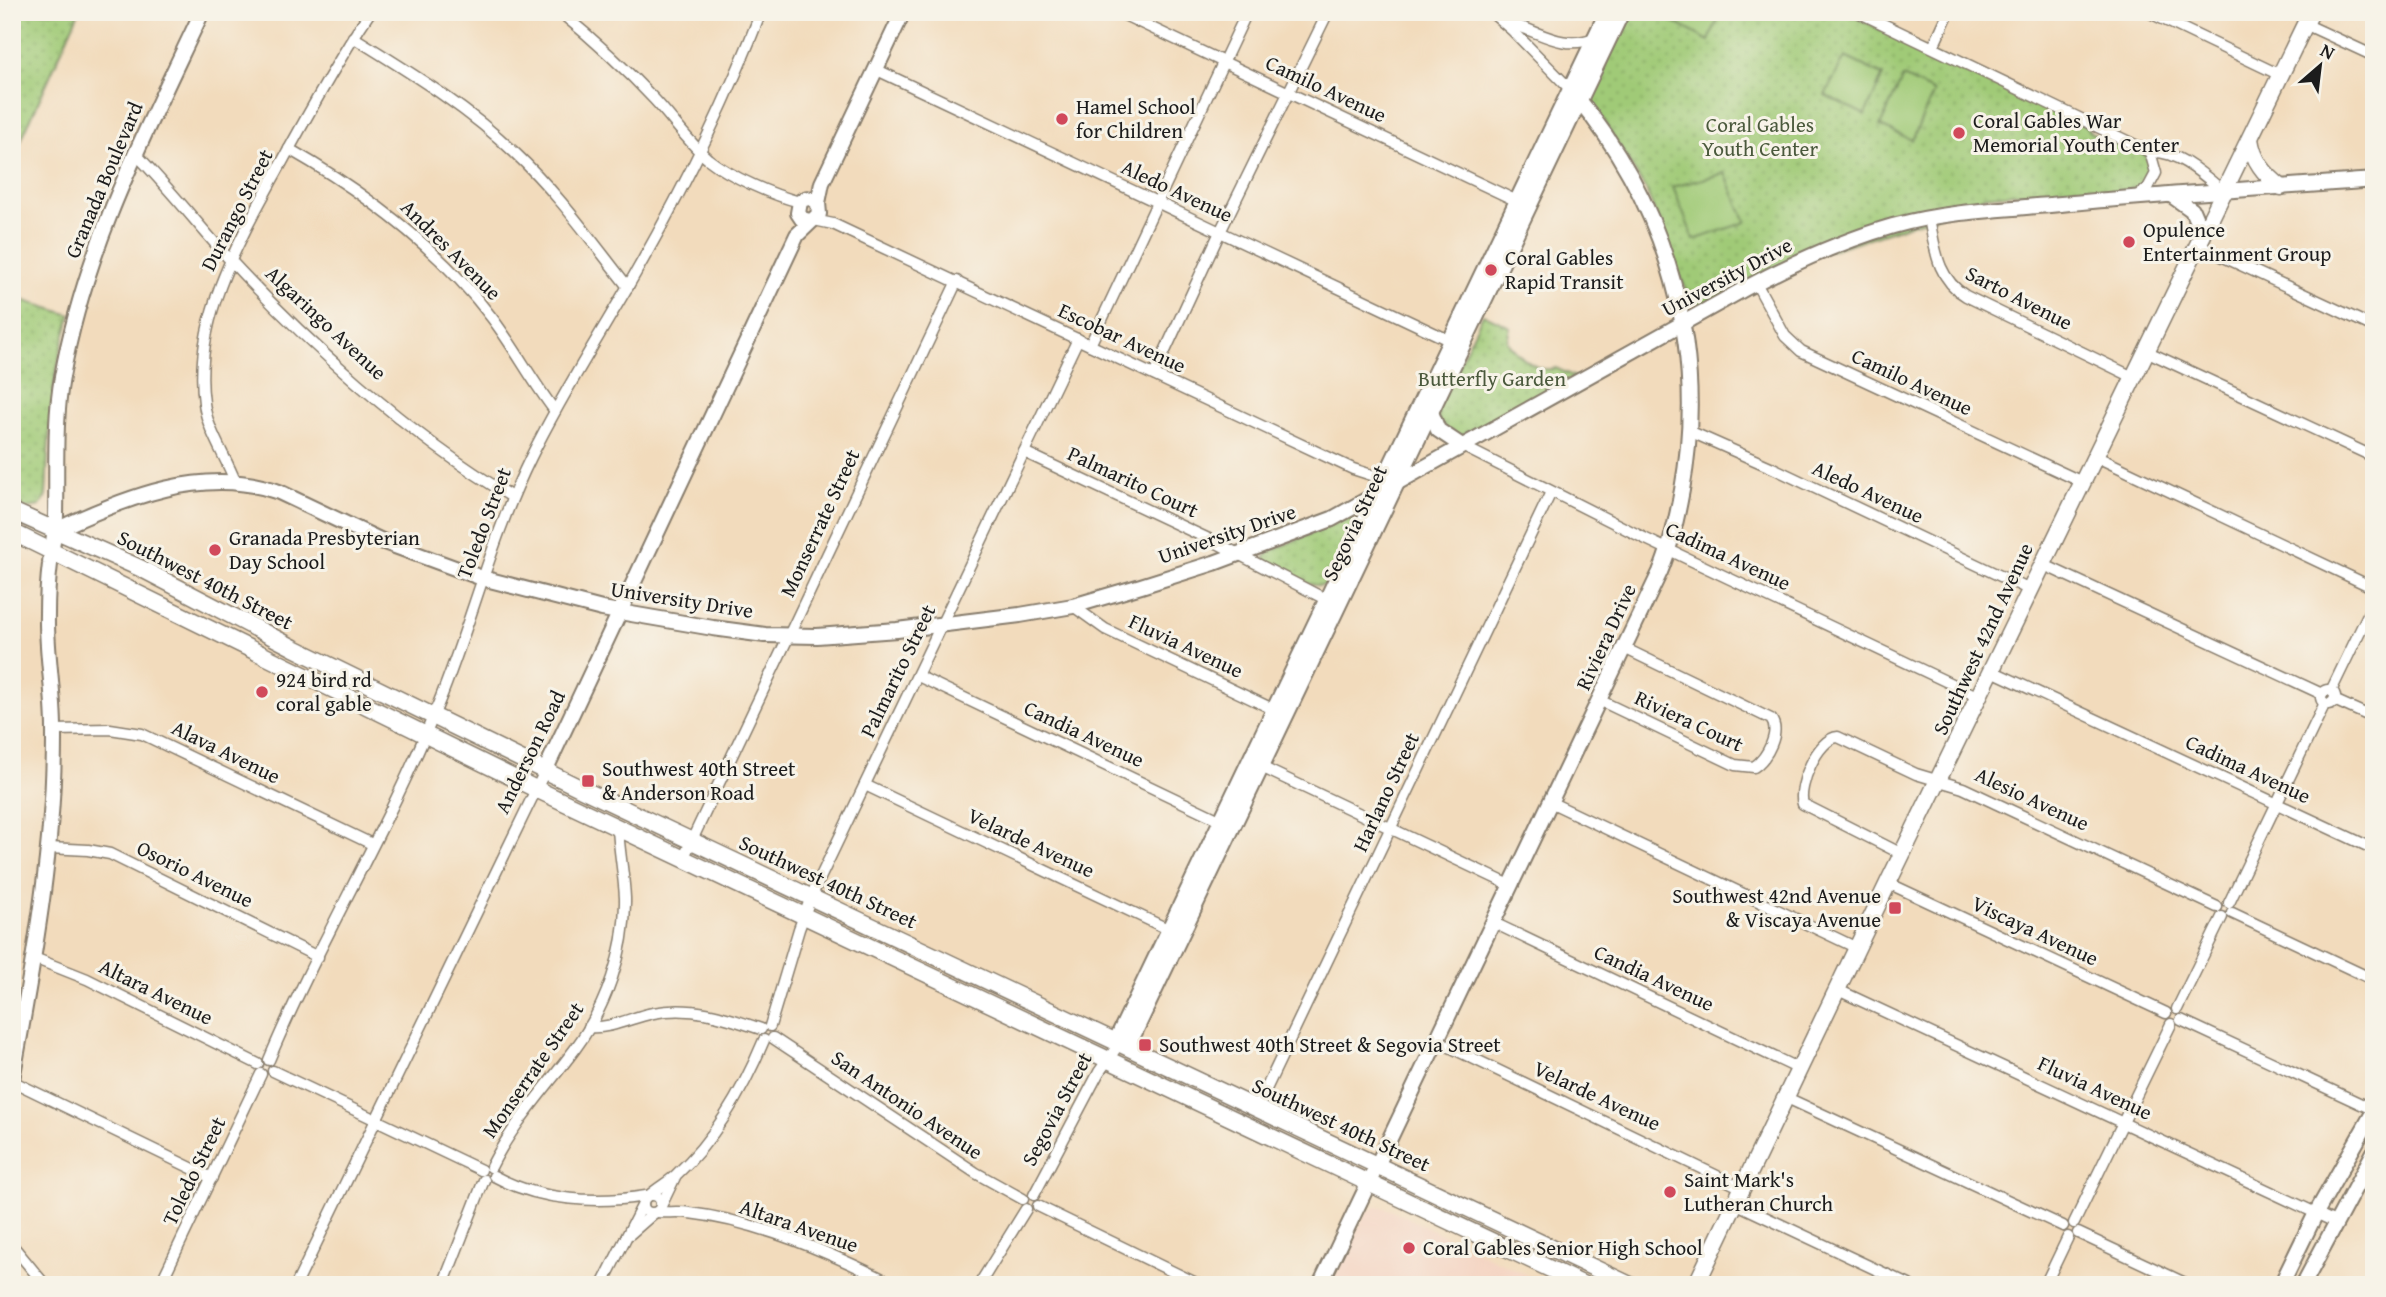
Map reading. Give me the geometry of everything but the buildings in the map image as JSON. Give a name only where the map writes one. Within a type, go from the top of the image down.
[{"type":"main road","name":"Southwest 42nd Avenue","points":[[1696,1285],[2308,18]]},
{"type":"main road","points":[[2250,139],[2261,169],[2281,187]]},
{"type":"main road","name":"Southwest 40th Street","points":[[12,511],[142,569],[294,648],[545,771],[1630,1285]]},
{"type":"main road","name":"Southwest 40th Street","points":[[12,532],[536,789],[1584,1285]]},
{"type":"street","name":"Granada Boulevard","points":[[12,1080],[34,958],[49,848],[54,730],[47,616],[51,552],[56,530],[58,413],[64,369],[90,267],[111,209],[202,12]]},
{"type":"street","name":"Durango Street","points":[[235,481],[209,424],[202,388],[205,349],[219,290],[231,260],[325,82],[370,12]]},
{"type":"street","name":"Escobar Avenue","points":[[560,12],[641,85],[701,152],[721,167],[832,224],[1353,469],[1391,480]]},
{"type":"street","name":"Toledo Street","points":[[160,1285],[263,1066],[425,735],[512,497],[555,411],[628,287],[701,152],[732,85],[761,12]]},
{"type":"street","points":[[808,210],[902,12]]},
{"type":"street","name":"Camilo Avenue","points":[[1118,12],[1517,201]]},
{"type":"street","points":[[1090,345],[1247,12]]},
{"type":"street","points":[[1154,374],[1328,12]]},
{"type":"street","name":"Riviera Drive","points":[[1320,1285],[1624,648],[1668,549],[1682,492],[1689,431],[1690,376],[1684,324],[1670,269],[1649,212],[1620,157],[1575,95],[1491,12]]},
{"type":"street","name":"Segovia Street","points":[[1036,1200],[1107,1060],[1119,1044],[1131,1040],[1175,932],[1575,95],[1594,38],[1607,12]]},
{"type":"street","name":"Segovia Street","points":[[1391,480],[1431,412],[1517,201],[1622,12]]},
{"type":"street","points":[[1858,12],[2150,152],[2160,151],[2198,169],[2224,192]]},
{"type":"street","points":[[1933,47],[1949,12]]},
{"type":"street","points":[[2148,12],[2280,75]]},
{"type":"street","points":[[2308,18],[2374,56]]},
{"type":"street","points":[[1505,23],[1569,44],[1594,38]]},
{"type":"street","points":[[353,37],[432,86],[512,149],[568,208],[628,287]]},
{"type":"street","name":"Aledo Avenue","points":[[875,69],[1457,344]]},
{"type":"street","name":"Andres Avenue","points":[[289,149],[360,192],[434,255],[493,319],[555,411]]},
{"type":"street","points":[[2137,197],[2148,188],[2157,173],[2150,152]]},
{"type":"street","name":"Algaringo Avenue","points":[[135,153],[231,260],[302,331],[373,395],[454,458],[512,497]]},
{"type":"street","name":"University Drive","points":[[56,530],[111,505],[200,482],[235,481],[279,492],[384,542],[482,578],[619,612],[713,628],[788,636],[851,634],[942,625],[1073,606],[1190,571],[1356,508],[1376,495],[1391,480],[1462,446],[1756,283],[1838,245],[1893,226],[1954,214],[2137,197],[2374,180]]},
{"type":"street","points":[[2171,195],[2192,210],[2200,240],[2374,327]]},
{"type":"street","name":"Anderson Road","points":[[296,1285],[545,771],[808,210]]},
{"type":"street","name":"Sarto Avenue","points":[[1929,218],[1942,274],[1952,287],[2133,377]]},
{"type":"street","name":"Monserrate Street","points":[[683,859],[957,281]]},
{"type":"street","name":"Camilo Avenue","points":[[1756,283],[1786,336],[1801,351],[2082,482]]},
{"type":"street","name":"Palmarito Street","points":[[765,1027],[811,897],[1078,339]]},
{"type":"street","points":[[2146,351],[2374,457]]},
{"type":"street","points":[[1431,412],[1438,430],[1462,446]]},
{"type":"street","name":"Aledo Avenue","points":[[1689,431],[1763,463],[2030,590]]},
{"type":"street","name":"Cadima Avenue","points":[[1462,446],[1668,549],[1979,697]]},
{"type":"street","name":"Palmarito Court","points":[[1024,452],[1237,554],[1332,603]]},
{"type":"street","points":[[2095,456],[2374,588]]},
{"type":"street","name":"Harlano Street","points":[[1257,1108],[1551,492]]},
{"type":"street","name":"Segovia Street","points":[[1332,603],[1376,495]]},
{"type":"street","points":[[2042,564],[2374,718]]},
{"type":"street","points":[[2045,1285],[2374,602]]},
{"type":"street","name":"Fluvia Avenue","points":[[1073,606],[1105,629],[1280,712]]},
{"type":"street","name":"Riviera Court","points":[[1599,700],[1735,765],[1754,767],[1765,754],[1775,732],[1775,724],[1770,719],[1624,648]]},
{"type":"street","name":"Cadima Avenue","points":[[1992,671],[2374,849]]},
{"type":"street","name":"Candia Avenue","points":[[918,676],[1227,823]]},
{"type":"street","name":"Alava Avenue","points":[[54,730],[110,729],[142,734],[372,844]]},
{"type":"street","name":"Alesio Avenue","points":[[1902,854],[1810,809],[1802,801],[1801,790],[1808,772],[1829,739],[1844,739],[1916,774],[1963,788],[2374,980]]},
{"type":"street","points":[[1255,764],[1510,885]]},
{"type":"street","name":"Velarde Avenue","points":[[865,785],[1175,932]]},
{"type":"street","points":[[1550,802],[1857,948]]},
{"type":"street","name":"Monserrate Street","points":[[443,1285],[487,1173],[525,1112],[589,1027],[608,986],[622,937],[625,898],[618,828]]},
{"type":"street","name":"Osorio Avenue","points":[[49,848],[110,854],[318,957]]},
{"type":"street","name":"Viscaya Avenue","points":[[1888,883],[2374,1111]]},
{"type":"street","name":"Candia Avenue","points":[[1492,922],[1799,1069]]},
{"type":"street","name":"Altara Avenue","points":[[34,958],[86,979],[263,1066],[268,1075],[273,1071],[518,1187],[550,1195],[652,1204],[782,1236],[830,1254],[895,1285]]},
{"type":"street","name":"Fluvia Avenue","points":[[1838,990],[2335,1222]]},
{"type":"street","points":[[589,1027],[611,1026],[653,1013],[681,1010],[719,1015],[774,1031],[717,1125],[627,1236],[602,1285]]},
{"type":"street","name":"San Antonio Avenue","points":[[768,1039],[1025,1204]]},
{"type":"street","name":"Velarde Avenue","points":[[1435,1040],[1742,1188]]},
{"type":"street","points":[[12,1080],[212,1178]]},
{"type":"street","points":[[1786,1097],[2063,1226],[2063,1231],[2073,1231],[2189,1285]]},
{"type":"street","points":[[2281,1285],[2316,1213],[2374,1111]]},
{"type":"street","points":[[2303,1285],[2374,1152]]},
{"type":"street","points":[[627,1236],[676,1176]]},
{"type":"street","points":[[979,1285],[1025,1204],[1033,1210],[1036,1200],[1200,1285]]},
{"type":"street","points":[[1735,1203],[1909,1285]]},
{"type":"street","points":[[12,1245],[45,1285]]},
{"type":"shaded area","name":"Coral Gables Senior High School","points":[[1378,1206],[1394,1211],[1547,1285],[1331,1285],[1366,1212]]},
{"type":"green space","points":[[12,12],[79,12],[12,160]]},
{"type":"green space","name":"Coral Gables Youth Center","points":[[1628,12],[1844,12],[2087,127],[2091,133],[2126,150],[2132,147],[2149,157],[2153,168],[2148,183],[2135,189],[2076,195],[2019,193],[1984,196],[1971,205],[1775,268],[1703,304],[1697,304],[1689,298],[1646,190],[1591,101],[1590,94]]},
{"type":"green space","points":[[1671,12],[1721,12],[1709,41],[1668,19]]},
{"type":"green space","points":[[1845,57],[1883,75],[1865,115],[1825,95]]},
{"type":"green space","points":[[1903,77],[1934,92],[1912,140],[1880,126]]},
{"type":"green space","points":[[1725,173],[1746,222],[1694,240],[1673,187]]},
{"type":"green space","points":[[12,297],[71,315],[55,382],[46,496],[40,506],[26,508],[12,503]]},
{"type":"green space","name":"Butterfly Garden","points":[[1483,314],[1510,327],[1507,341],[1528,362],[1542,368],[1556,368],[1575,377],[1458,437],[1452,436],[1438,419],[1438,407]]},
{"type":"green space","points":[[1349,517],[1355,523],[1327,584],[1305,583],[1264,558],[1270,551]]},
{"type":"place","name":"Hamel School for Children","points":[[1062,119]]},
{"type":"place","name":"Coral Gables War Memorial Youth Center","points":[[1959,133]]},
{"type":"place","name":"Opulence Entertainment Group","points":[[2129,242]]},
{"type":"place","name":"Coral Gables Rapid Transit","points":[[1491,270]]},
{"type":"place","name":"Granada Presbyterian Day School","points":[[215,550]]},
{"type":"place","name":"924 bird rd coral gable","points":[[262,692]]},
{"type":"place","name":"Southwest 40th Street & Anderson Road","points":[[588,781]]},
{"type":"place","name":"Southwest 42nd Avenue & Viscaya Avenue","points":[[1895,908]]},
{"type":"place","name":"Southwest 40th Street & Segovia Street","points":[[1145,1045]]},
{"type":"place","name":"Saint Mark's Lutheran Church","points":[[1670,1192]]},
{"type":"place","name":"Coral Gables Senior High School","points":[[1409,1248]]}]
